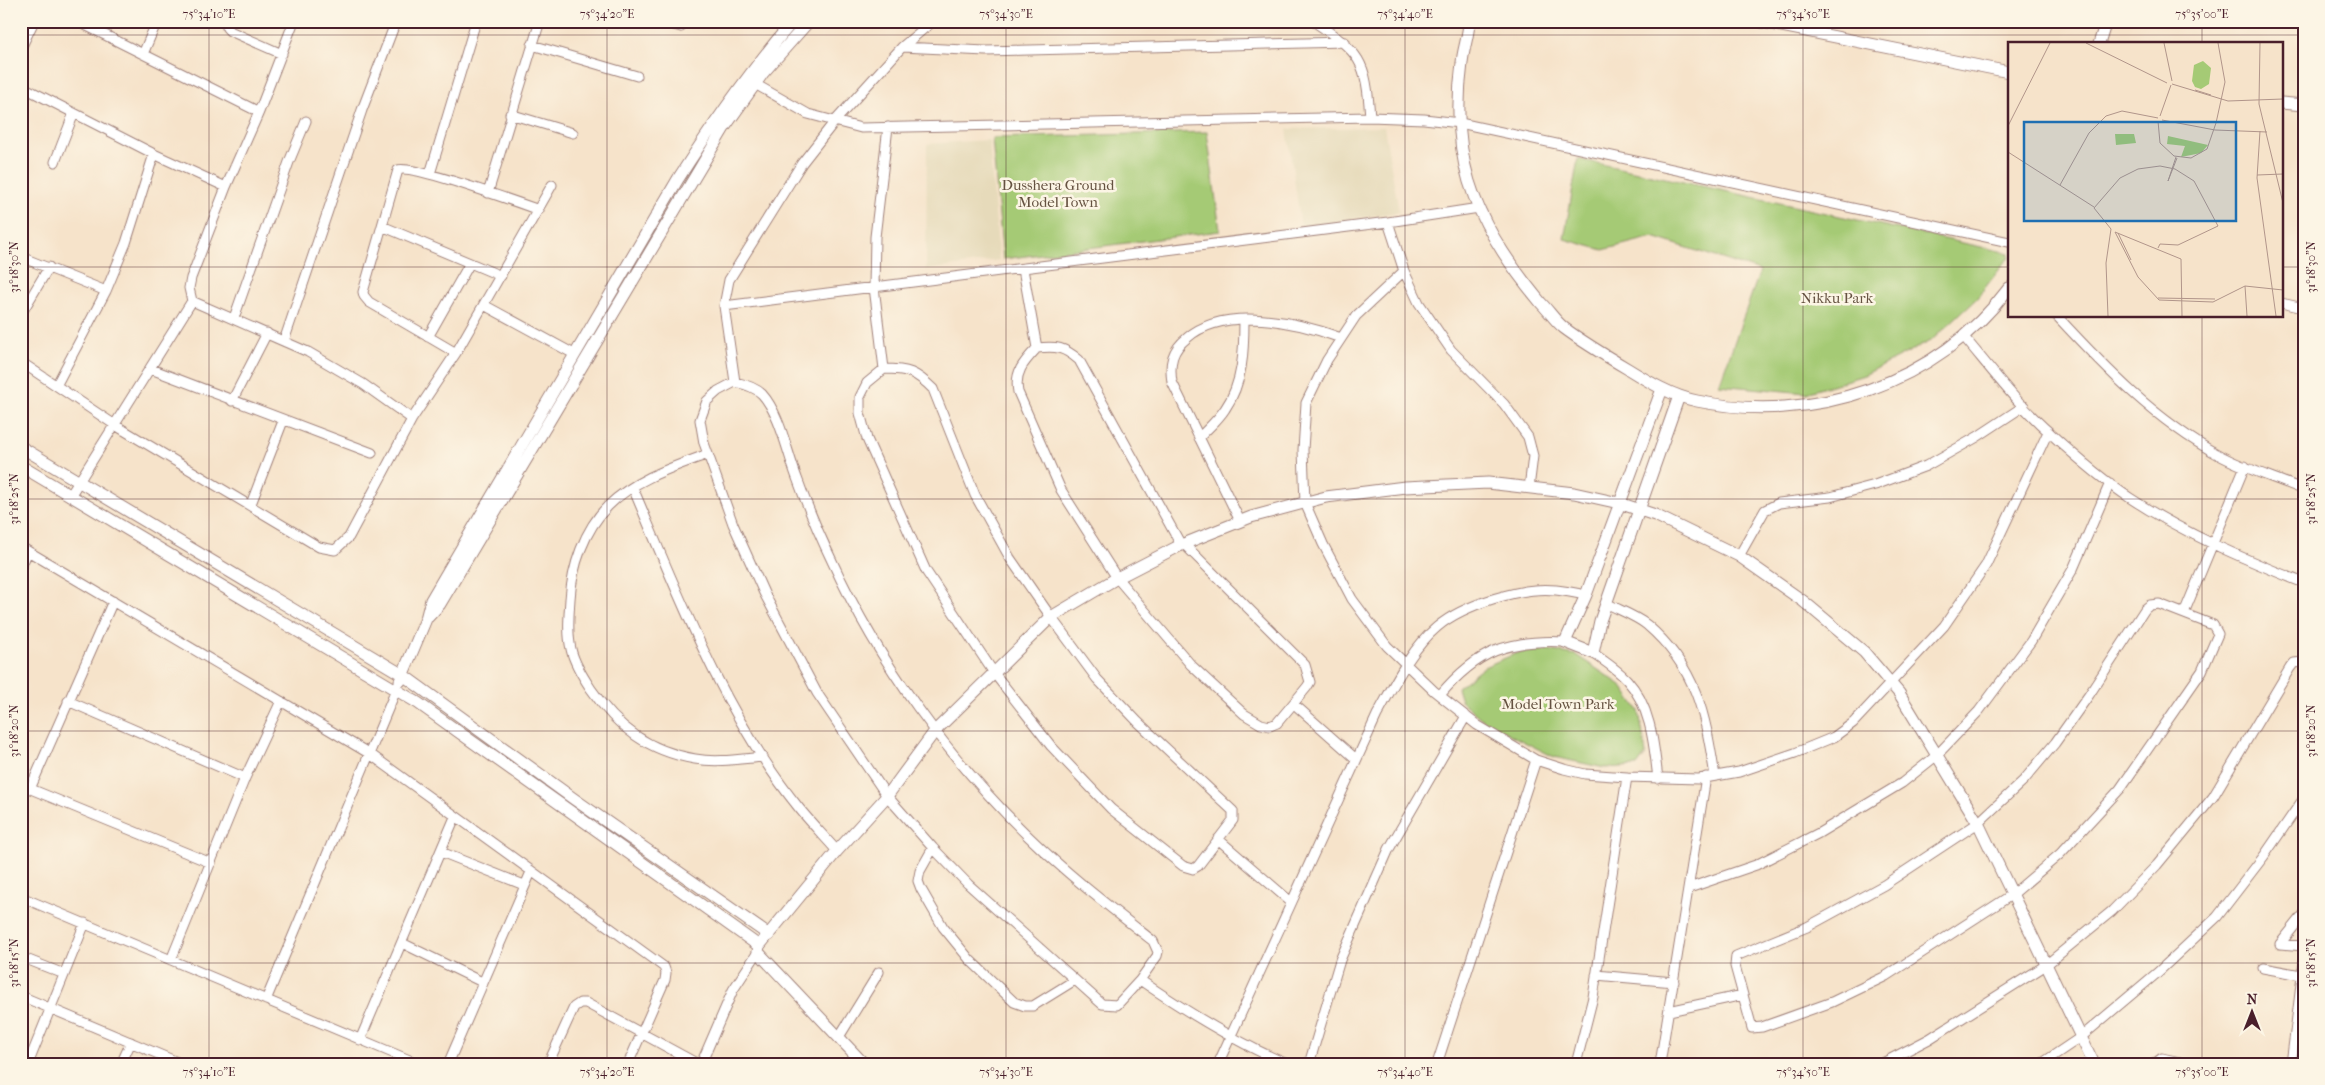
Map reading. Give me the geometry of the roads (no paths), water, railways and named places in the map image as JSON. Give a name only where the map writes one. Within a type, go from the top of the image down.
[{"type":"street","points":[[21,48],[34,21]]},
{"type":"street","points":[[77,21],[259,112]]},
{"type":"street","points":[[143,54],[157,21]]},
{"type":"street","points":[[228,21],[227,28],[230,32],[282,54]]},
{"type":"street","points":[[70,496],[192,301],[189,288],[191,278],[294,21]]},
{"type":"street","points":[[284,341],[362,110],[396,21]]},
{"type":"street","points":[[430,174],[476,21]]},
{"type":"street","points":[[488,193],[510,114],[540,21]]},
{"type":"street","points":[[660,21],[681,27]]},
{"type":"street","points":[[266,1000],[403,675],[426,619],[431,600],[574,354],[712,125],[758,63],[793,21]]},
{"type":"street","points":[[426,619],[440,604],[719,136],[755,84],[809,21]]},
{"type":"street","points":[[735,382],[724,306],[729,280],[802,163],[835,121],[902,47],[933,21]]},
{"type":"street","points":[[1313,21],[1345,42],[1361,63],[1367,81],[1370,117]]},
{"type":"street","points":[[1756,21],[2008,72]]},
{"type":"street","points":[[2100,42],[2106,21]]},
{"type":"street","points":[[1471,24],[1462,62],[1461,148],[1473,194],[1488,230],[1519,277],[1562,326],[1597,350],[1662,389],[1696,401],[1736,407],[1779,409],[1830,402],[1879,388],[1932,360],[1964,337],[2008,289]]},
{"type":"street","points":[[902,47],[986,50],[1345,42]]},
{"type":"street","points":[[532,45],[637,76]]},
{"type":"street","points":[[755,84],[808,114],[861,128],[1370,117],[1424,119],[1460,123],[2008,242]]},
{"type":"street","points":[[21,86],[154,154],[226,187]]},
{"type":"street","points":[[2282,103],[2304,104]]},
{"type":"street","points":[[55,162],[74,113]]},
{"type":"street","points":[[510,114],[573,134]]},
{"type":"street","points":[[234,318],[306,121]]},
{"type":"street","points":[[884,369],[874,287],[875,237],[888,127]]},
{"type":"street","points":[[57,384],[106,291],[126,243],[154,154]]},
{"type":"street","points":[[456,353],[369,302],[364,296],[363,292],[398,170],[407,168],[430,174],[539,210]]},
{"type":"street","points":[[21,362],[57,384],[115,425],[250,504],[318,547],[336,550],[349,538],[412,419],[456,353],[552,185]]},
{"type":"street","points":[[724,306],[1388,222],[1479,208]]},
{"type":"street","points":[[1388,222],[1404,271],[1420,303],[1451,350],[1504,404],[1528,437],[1533,456],[1528,488]]},
{"type":"street","points":[[382,226],[501,276]]},
{"type":"street","points":[[21,257],[106,291]]},
{"type":"street","points":[[428,336],[470,263]]},
{"type":"street","points":[[21,314],[49,267]]},
{"type":"street","points":[[1023,269],[1037,348]]},
{"type":"street","points":[[1404,271],[1356,316],[1327,360],[1306,403],[1303,450],[1305,503],[1323,544],[1352,598],[1387,646],[1440,695],[1466,716],[1536,760],[1585,774],[1658,779],[1706,777],[1739,772],[1834,737],[1853,723],[1944,626],[1986,565],[2048,432]]},
{"type":"street","points":[[192,301],[284,341],[363,384],[412,419]]},
{"type":"street","points":[[2282,303],[2304,308]]},
{"type":"street","points":[[484,306],[574,354]]},
{"type":"street","points":[[2059,318],[2103,365],[2174,428],[2220,456],[2304,490]]},
{"type":"street","points":[[1240,522],[1172,382],[1170,367],[1174,355],[1182,342],[1198,328],[1217,322],[1244,320],[1286,322],[1312,327],[1341,338]]},
{"type":"street","points":[[1199,438],[1225,410],[1235,388],[1244,352],[1244,320]]},
{"type":"street","points":[[232,401],[267,333]]},
{"type":"street","points":[[1964,337],[2048,432],[2130,498],[2190,533],[2304,582]]},
{"type":"street","points":[[1052,347],[1067,350],[1079,360],[1183,545],[1305,665],[1310,682],[1277,723],[1270,726],[1261,724],[1244,714],[1191,665],[1117,578],[1062,490],[1018,392],[1016,380],[1020,367],[1037,348],[1052,347]]},
{"type":"street","points":[[151,369],[283,421],[372,453]]},
{"type":"street","points":[[884,369],[905,369],[921,377],[933,389],[975,495],[1010,558],[1051,617],[1097,679],[1138,722],[1230,806],[1233,811],[1233,820],[1198,866],[1193,869],[1183,866],[1111,809],[1051,746],[994,673],[926,571],[867,439],[860,413],[860,397],[867,383],[884,369]]},
{"type":"street","points":[[735,382],[748,385],[761,392],[771,405],[797,478],[831,561],[865,629],[935,731],[990,797],[1030,838],[1153,941],[1158,952],[1140,980],[1117,1005],[1109,1006],[1102,1004],[968,884],[933,848],[887,796],[817,693],[764,593],[733,524],[708,454],[700,420],[707,401],[718,390],[735,382]]},
{"type":"street","points":[[1565,642],[1586,595],[1662,389]]},
{"type":"street","points":[[1593,653],[1606,603],[1679,396]]},
{"type":"street","points":[[1738,556],[1765,510],[1779,502],[1830,497],[1875,485],[1926,466],[1977,437],[2024,406]]},
{"type":"street","points":[[250,504],[283,421]]},
{"type":"street","points":[[21,447],[403,675],[574,799],[769,935]]},
{"type":"street","points":[[708,454],[652,475],[607,507],[594,525],[583,544],[571,582],[569,618],[571,649],[582,676],[607,713],[637,737],[667,752],[695,759],[721,761],[763,757]]},
{"type":"street","points":[[21,466],[396,690],[758,949],[864,1064]]},
{"type":"street","points":[[2184,613],[2245,466]]},
{"type":"street","points":[[1689,888],[1756,866],[1819,833],[1902,783],[1936,756],[1979,711],[2031,641],[2073,569],[2110,483]]},
{"type":"street","points":[[548,1064],[574,1007],[580,1003],[586,1003],[699,1064],[733,990],[758,949],[769,935],[837,851],[887,796],[935,731],[1051,617],[1117,578],[1183,545],[1240,522],[1326,497],[1405,486],[1488,484],[1574,493],[1619,503],[1663,519],[1738,556],[1802,601],[1864,652],[1899,693],[1978,823],[2094,1064]]},
{"type":"street","points":[[633,488],[689,619],[725,693],[763,757],[799,809],[837,851]]},
{"type":"street","points":[[21,568],[25,549],[370,754],[664,967],[666,973],[665,980],[628,1064]]},
{"type":"street","points":[[1218,1064],[1376,715],[1406,664],[1437,628],[1462,611],[1508,596],[1534,590],[1555,590],[1586,595]]},
{"type":"street","points":[[113,601],[68,702],[26,787],[211,863]]},
{"type":"street","points":[[1606,603],[1646,624],[1681,662],[1701,701],[1715,776]]},
{"type":"street","points":[[2159,604],[2213,625],[2218,634],[2202,671],[2120,789],[2060,854],[2013,894],[1886,976],[1832,1002],[1756,1029],[1750,1025],[1735,966],[1736,956],[1807,927],[1884,885],[1978,823],[2024,780],[2055,743],[2145,609],[2150,605],[2159,604]]},
{"type":"street","points":[[1440,695],[1455,677],[1477,660],[1504,646],[1539,641],[1565,642],[1593,653],[1626,679],[1639,696],[1648,718],[1658,779]]},
{"type":"street","points":[[1881,1064],[1929,1039],[2046,965],[2112,911],[2156,865],[2214,797],[2290,668],[2294,663],[2304,662]]},
{"type":"street","points":[[171,960],[245,778],[281,701]]},
{"type":"street","points":[[68,702],[245,778]]},
{"type":"street","points":[[1294,704],[1356,760]]},
{"type":"street","points":[[1309,1064],[1340,960],[1378,875],[1390,849],[1466,716]]},
{"type":"street","points":[[1437,1064],[1536,760]]},
{"type":"street","points":[[1576,1064],[1596,975],[1627,777]]},
{"type":"street","points":[[1660,1064],[1706,777]]},
{"type":"street","points":[[2041,1064],[2081,1037],[2157,973],[2217,917],[2264,856],[2304,798]]},
{"type":"street","points":[[360,1040],[455,817]]},
{"type":"street","points":[[1218,839],[1291,902]]},
{"type":"street","points":[[933,848],[920,871],[918,881],[920,889],[943,927],[970,960],[1014,1002],[1025,1006],[1033,1006],[1075,980]]},
{"type":"street","points":[[440,852],[524,885]]},
{"type":"street","points":[[448,1064],[531,872]]},
{"type":"street","points":[[21,896],[419,1064]]},
{"type":"street","points":[[2304,914],[2280,944],[2304,946]]},
{"type":"street","points":[[28,1064],[85,923]]},
{"type":"street","points":[[402,943],[482,982]]},
{"type":"street","points":[[21,957],[64,974]]},
{"type":"street","points":[[2291,1064],[2304,962]]},
{"type":"street","points":[[2263,968],[2301,975]]},
{"type":"street","points":[[839,1037],[879,972]]},
{"type":"street","points":[[1596,975],[1674,982]]},
{"type":"street","points":[[1140,980],[1187,1013],[1288,1064]]},
{"type":"street","points":[[1669,1011],[1743,995]]},
{"type":"street","points":[[21,996],[182,1064]]},
{"type":"street","points":[[121,1064],[131,1042]]},
{"type":"street","points":[[675,1064],[679,1054]]},
{"type":"street","points":[[2154,1064],[2162,1058],[2189,1064]]},
{"type":"park label","name":"Dusshera Ground Model Town","points":[[1058,194]]},
{"type":"park label","name":"Nikku Park","points":[[1837,298]]},
{"type":"park label","name":"Model Town Park","points":[[1558,704]]}]
